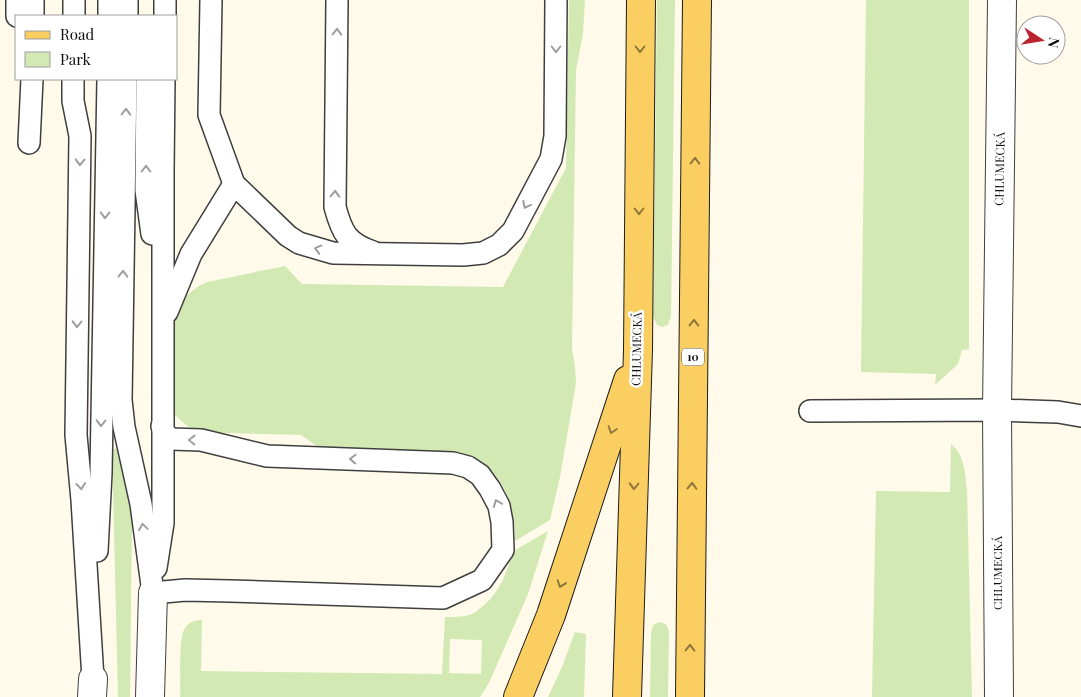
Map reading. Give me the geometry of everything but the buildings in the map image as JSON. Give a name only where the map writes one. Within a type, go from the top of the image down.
[{"type":"main road","name":"CHLUMECKÁ","points":[[627,697],[638,350],[641,0]]},
{"type":"main road","name":"10","points":[[690,697],[698,5]]},
{"type":"main road","points":[[518,697],[551,615],[638,350]]},
{"type":"street","name":"CHLUMECKÁ","points":[[999,697],[997,410],[1002,0]]},
{"type":"street","points":[[150,697],[153,592]]},
{"type":"lane","points":[[17,0],[17,15]]},
{"type":"lane","points":[[33,0],[33,15]]},
{"type":"lane","points":[[74,0],[74,15]]},
{"type":"lane","points":[[109,0],[109,15]]},
{"type":"lane","points":[[127,15],[128,0]]},
{"type":"lane","points":[[165,0],[165,15]]},
{"type":"lane","points":[[211,0],[209,115],[234,184],[288,236],[299,244],[333,253],[381,254],[483,253],[498,245],[513,231],[551,159],[555,136],[556,0]]},
{"type":"lane","points":[[337,0],[334,207],[339,223],[348,238],[362,248],[381,254]]},
{"type":"lane","points":[[29,143],[32,80]]},
{"type":"lane","points":[[73,80],[73,101],[80,136],[76,435],[82,500],[92,688]]},
{"type":"lane","points":[[80,136],[95,106],[95,80]]},
{"type":"lane","points":[[108,80],[112,375],[121,400],[124,427],[141,504],[153,592]]},
{"type":"lane","points":[[92,688],[100,473],[112,375],[126,80]]},
{"type":"lane","points":[[147,80],[146,190],[164,321]]},
{"type":"lane","points":[[153,592],[163,523],[164,80]]},
{"type":"lane","points":[[164,321],[191,254],[234,184]]},
{"type":"lane","points":[[810,411],[997,410],[1058,412],[1081,416]]},
{"type":"lane","points":[[153,592],[185,590],[238,591],[443,598],[482,580],[503,550],[502,522],[499,506],[480,475],[468,467],[453,463],[267,456],[201,440],[171,439],[164,433],[162,426]]},
{"type":"green space","points":[[569,0],[585,0],[583,34],[576,70],[572,348],[576,383],[560,477],[550,520],[515,541],[511,506],[502,484],[487,466],[477,459],[462,453],[322,450],[301,435],[194,432],[175,415],[174,324],[182,302],[192,291],[207,282],[285,266],[302,284],[503,287],[566,168]]},
{"type":"green space","points":[[657,0],[675,0],[671,316],[668,325],[662,327],[657,325],[653,315]]},
{"type":"green space","points":[[866,0],[969,0],[969,349],[962,350],[958,364],[935,385],[936,374],[861,372]]},
{"type":"green space","points":[[951,444],[956,448],[962,459],[967,490],[972,697],[872,697],[876,491],[950,492]]},
{"type":"green space","points":[[112,449],[117,449],[129,497],[132,522],[130,697],[118,697]]},
{"type":"green space","points":[[548,531],[528,594],[489,683],[480,697],[180,697],[181,641],[188,624],[199,620],[202,620],[201,671],[442,674],[445,617],[470,615],[486,604],[501,584],[512,552]],"holes":[[[450,639],[482,640],[481,674],[449,673]]]},
{"type":"green space","points":[[659,622],[666,624],[669,631],[668,697],[650,697],[651,633],[653,625]]},
{"type":"green space","points":[[575,632],[586,634],[584,697],[548,697],[562,667]]}]
